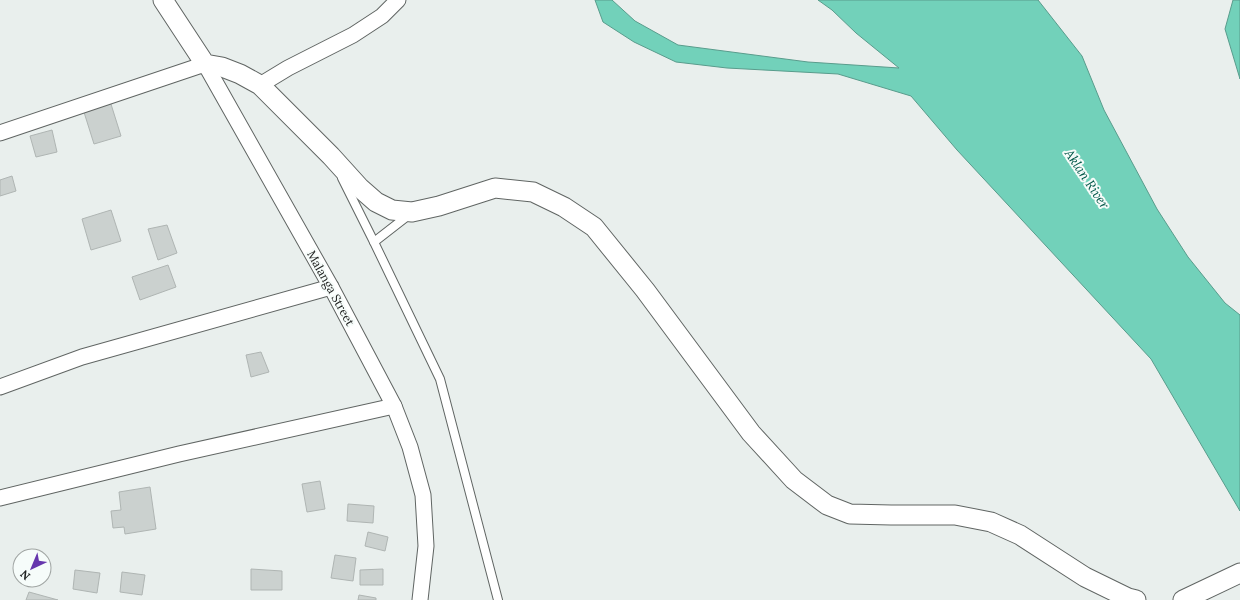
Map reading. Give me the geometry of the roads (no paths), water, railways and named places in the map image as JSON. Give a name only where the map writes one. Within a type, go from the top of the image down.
[{"type":"street","name":"Malanga Street","points":[[163,0],[205,64],[331,287],[394,406],[410,448],[422,495],[426,546],[420,600]]},
{"type":"street","points":[[260,85],[288,68],[353,35],[382,16],[398,0]]},
{"type":"street","points":[[0,133],[205,64],[222,67],[240,74],[260,85],[331,156],[360,188],[376,202],[392,210],[412,212],[439,206],[495,188],[533,192],[564,207],[594,227],[645,290],[751,433],[794,480],[827,506],[850,514],[955,515],[991,522],[1020,535],[1084,577],[1128,598],[1136,600]]},
{"type":"street","points":[[0,387],[82,357],[331,287]]},
{"type":"street","points":[[0,498],[179,454],[394,406]]},
{"type":"street","points":[[1182,600],[1240,573]]},
{"type":"lane","points":[[331,156],[440,379],[498,600]]},
{"type":"lane","points":[[374,242],[412,212]]},
{"type":"water","name":"Aklan River","points":[[595,0],[612,0],[635,21],[678,45],[808,62],[899,68],[856,33],[832,10],[818,0],[1038,0],[1082,56],[1104,110],[1157,209],[1188,257],[1225,303],[1240,315],[1240,511],[1151,359],[957,150],[911,96],[838,74],[727,68],[676,62],[634,42],[603,22]]},
{"type":"water","points":[[1233,0],[1240,0],[1240,79],[1225,29]]}]
